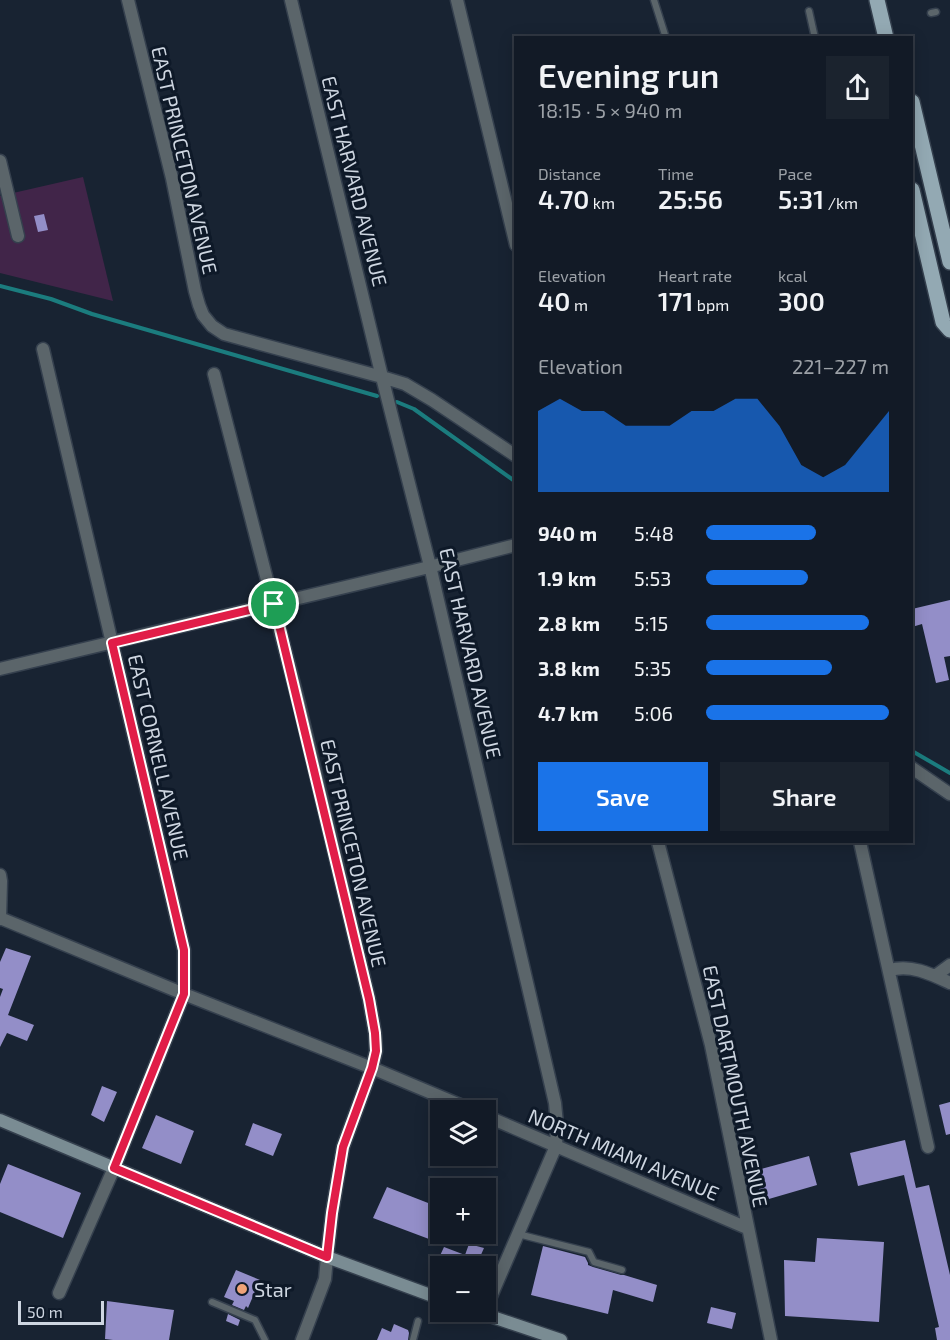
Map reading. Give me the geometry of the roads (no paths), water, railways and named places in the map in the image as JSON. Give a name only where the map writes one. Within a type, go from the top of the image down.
[{"type":"main road","points":[[877,0],[886,36]]},
{"type":"main road","points":[[913,106],[950,262]]},
{"type":"main road","points":[[913,194],[944,322],[950,330]]},
{"type":"main road","points":[[0,1120],[327,1257],[430,1295]]},
{"type":"main road","points":[[496,1316],[561,1340]]},
{"type":"street","name":"EAST PRINCETON AVENUE","points":[[128,0],[172,178],[195,291],[203,315],[212,326],[224,334],[382,376]]},
{"type":"street","name":"EAST HARVARD AVENUE","points":[[291,0],[430,566],[555,1103],[556,1146],[496,1281]]},
{"type":"street","points":[[458,0],[514,237]]},
{"type":"street","points":[[0,161],[18,236]]},
{"type":"street","name":"EAST CORNELL AVENUE","points":[[43,349],[184,950],[184,994],[114,1168],[59,1293]]},
{"type":"street","name":"EAST PRINCETON AVENUE","points":[[214,374],[274,604],[369,999],[376,1042],[372,1068],[343,1147],[332,1213],[325,1279],[302,1340]]},
{"type":"street","points":[[382,376],[405,384],[432,400],[514,455]]},
{"type":"street","points":[[0,669],[514,545]]},
{"type":"street","points":[[913,769],[950,794]]},
{"type":"street","name":"EAST DARTMOUTH AVENUE","points":[[658,843],[711,1045],[771,1340]]},
{"type":"street","points":[[860,843],[928,1147]]},
{"type":"street","points":[[0,875],[0,919],[448,1100]]},
{"type":"street","points":[[935,976],[950,965]]},
{"type":"street","points":[[890,970],[902,967],[912,968],[950,984]]},
{"type":"street","name":"NORTH MIAMI AVENUE","points":[[496,1120],[747,1228]]},
{"type":"lane","points":[[654,0],[665,36]]},
{"type":"lane","points":[[809,11],[815,36]]},
{"type":"lane","points":[[518,1234],[588,1252],[594,1262],[622,1270]]},
{"type":"lane","points":[[212,1302],[255,1320],[265,1340]]},
{"type":"lane","points":[[413,1340],[418,1321]]},
{"type":"waterway","points":[[0,286],[51,299],[92,314],[377,396]]},
{"type":"waterway","points":[[397,402],[414,409],[514,481]]},
{"type":"waterway","points":[[913,752],[950,773]]},
{"type":"place","name":"Star","points":[[242,1289]]}]
